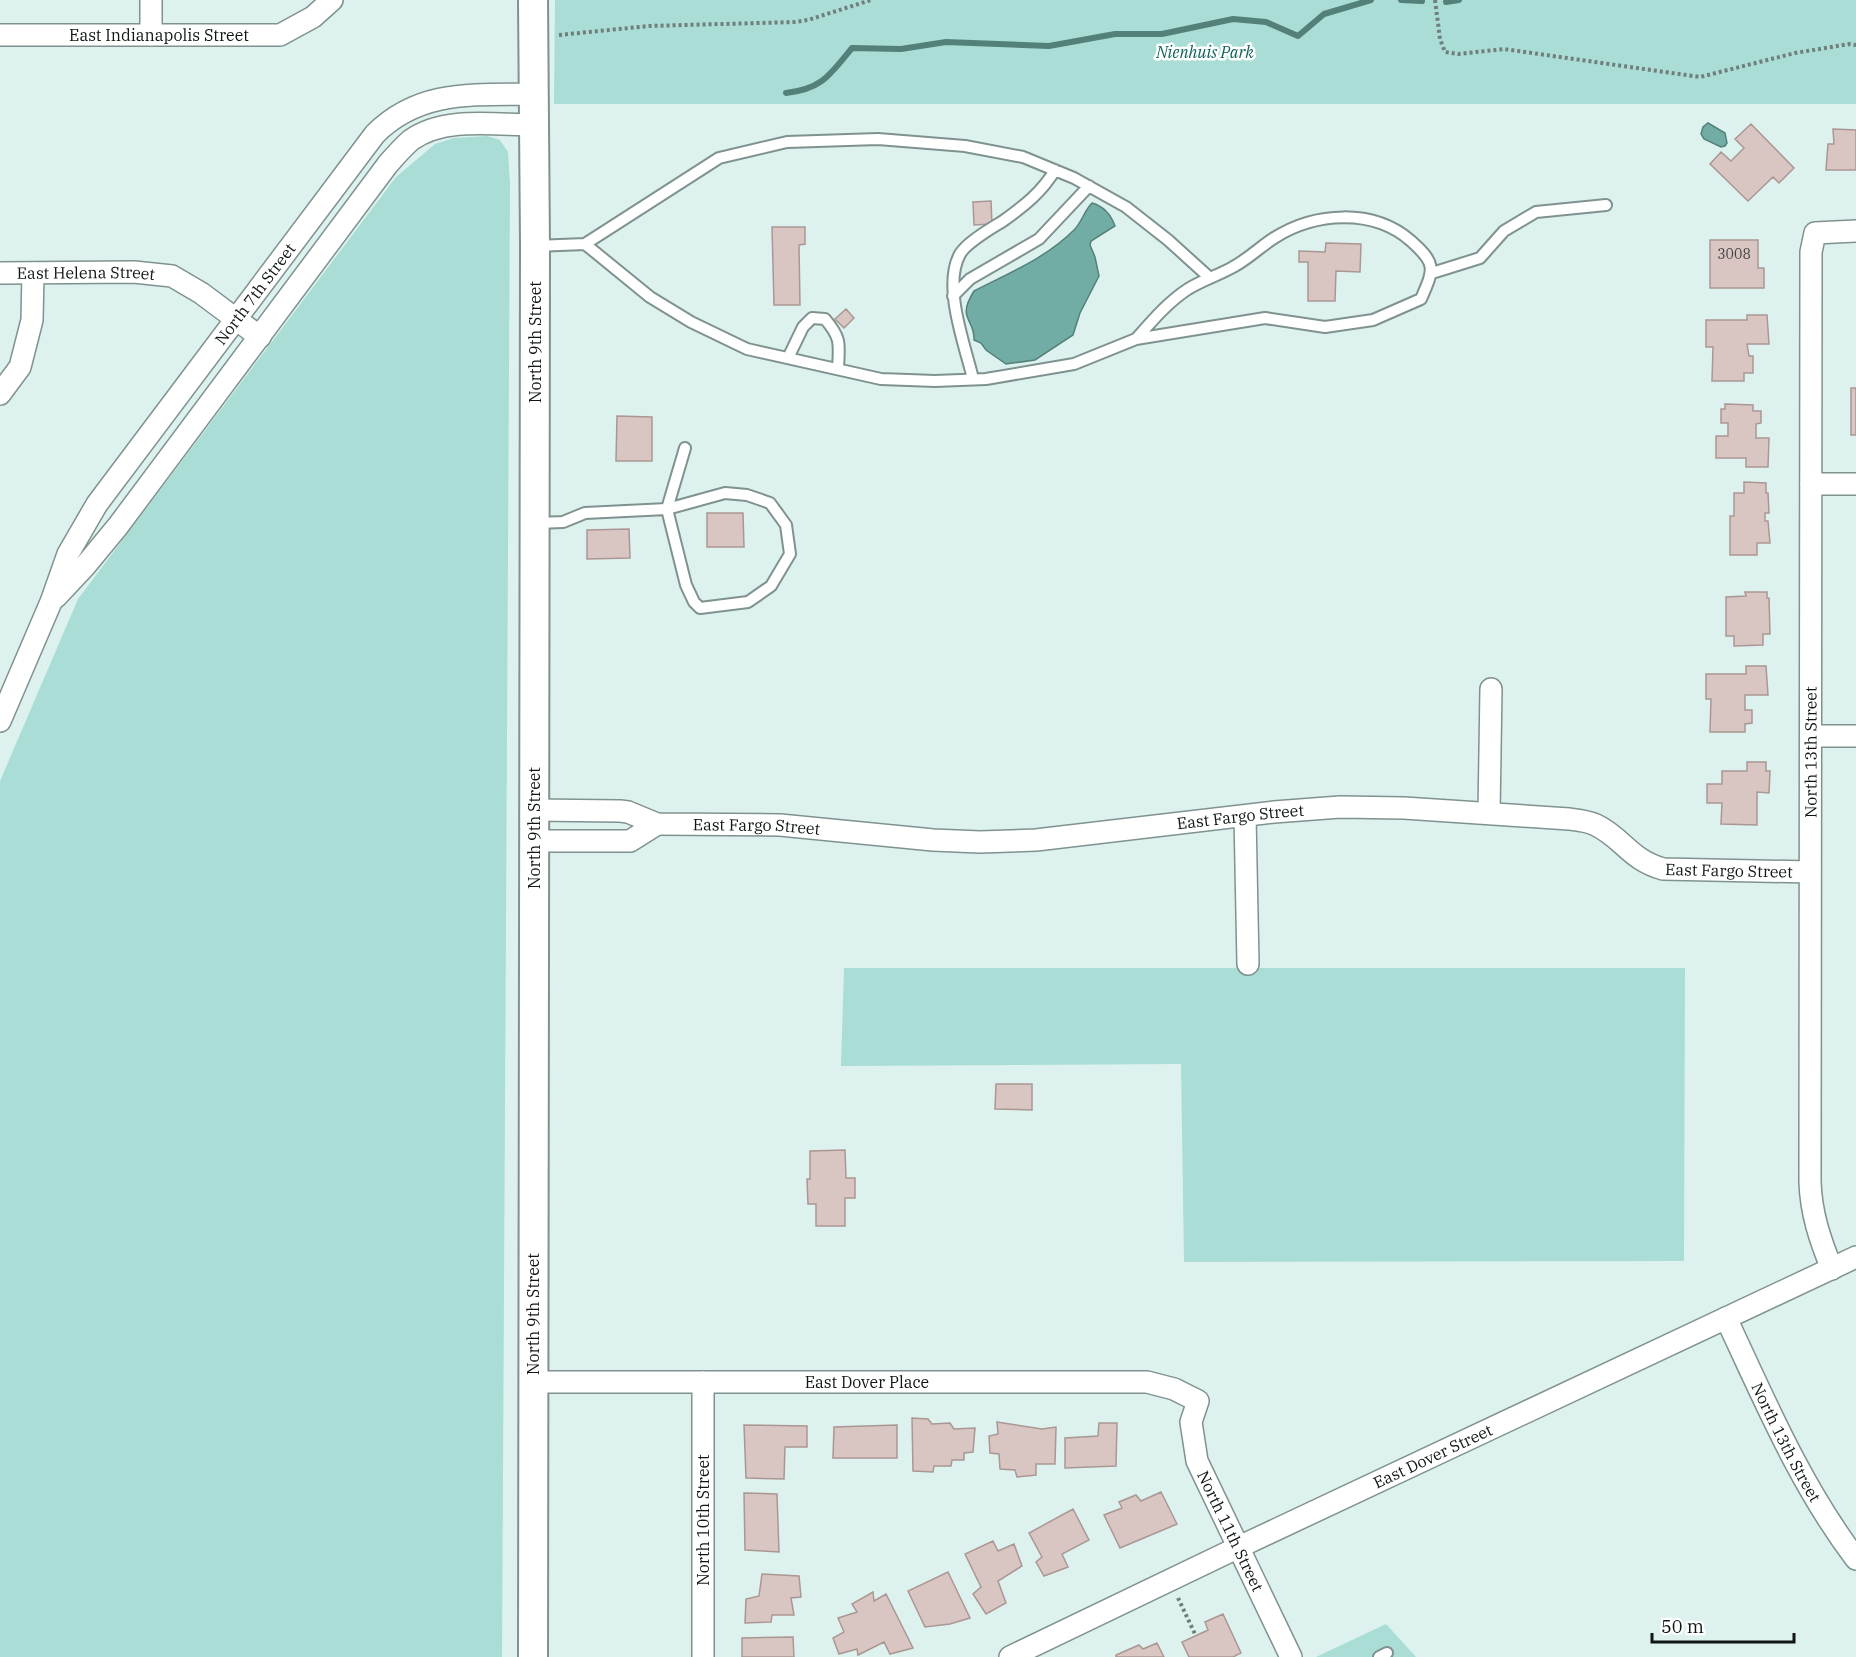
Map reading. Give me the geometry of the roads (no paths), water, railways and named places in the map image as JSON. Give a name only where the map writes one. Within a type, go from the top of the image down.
[{"type":"main road","name":"North 9th Street","points":[[533,0],[535,246],[533,1657]]},
{"type":"street","points":[[151,0],[151,35]]},
{"type":"street","name":"East Indianapolis Street","points":[[0,34],[280,35],[313,17],[332,0]]},
{"type":"street","name":"North 7th Street","points":[[0,722],[51,602],[68,554],[97,504],[364,147],[386,123],[413,107],[435,100],[465,95],[534,94]]},
{"type":"street","name":"North 7th Street","points":[[51,602],[118,526],[388,164],[411,140],[438,128],[452,126],[534,125]]},
{"type":"street","name":"North 13th Street","points":[[1832,1269],[1816,1226],[1811,1201],[1811,252],[1815,233],[1856,231]]},
{"type":"street","name":"East Helena Street","points":[[0,273],[134,272],[172,276],[201,293],[260,337]]},
{"type":"street","points":[[0,394],[20,367],[32,320],[33,273]]},
{"type":"street","points":[[1811,484],[1856,484]]},
{"type":"street","points":[[1489,813],[1491,689]]},
{"type":"street","points":[[1811,736],[1856,736]]},
{"type":"street","name":"East Fargo Street","points":[[534,810],[620,811],[657,824],[780,825],[933,840],[980,842],[1036,840],[1245,816],[1352,807],[1489,813],[1588,822],[1608,833],[1642,861],[1663,869],[1810,872]]},
{"type":"street","points":[[1245,816],[1248,964]]},
{"type":"street","points":[[534,841],[630,841],[657,824]]},
{"type":"street","name":"East Dover Street","points":[[1010,1657],[1856,1257]]},
{"type":"street","name":"North 13th Street","points":[[1726,1318],[1800,1474],[1856,1559]]},
{"type":"street","name":"East Dover Place","points":[[534,1382],[1148,1382],[1174,1389],[1198,1401]]},
{"type":"street","name":"North 10th Street","points":[[703,1382],[703,1657]]},
{"type":"street","name":"North 11th Street","points":[[1198,1401],[1191,1422],[1197,1461],[1291,1657]]},
{"type":"lane","points":[[535,246],[585,244],[719,158],[787,142],[878,139],[965,146],[1023,157],[1089,186],[1126,207],[1210,278]]},
{"type":"lane","points":[[973,379],[953,296],[954,269],[961,252],[983,234],[1021,209],[1045,187],[1054,170]]},
{"type":"lane","points":[[953,296],[970,279],[1039,239],[1089,186]]},
{"type":"lane","points":[[1432,273],[1480,258],[1504,231],[1536,212],[1606,205]]},
{"type":"lane","points":[[585,244],[650,297],[691,322],[747,349],[881,379],[935,381],[973,379],[1074,364],[1136,339],[1265,318],[1325,327],[1373,320],[1421,299],[1432,273],[1427,256],[1408,238],[1370,219],[1343,216],[1303,224],[1285,233],[1235,266],[1189,289],[1174,300],[1136,339]]},
{"type":"lane","points":[[788,358],[803,327],[812,318],[825,319],[837,333],[839,339],[838,369]]},
{"type":"lane","points":[[534,523],[563,522],[585,513],[667,509],[725,494],[747,495],[770,503],[786,525],[790,554],[771,586],[748,602],[700,608],[694,602],[686,585],[667,509],[685,448]]},
{"type":"waterway","points":[[786,93],[817,84],[831,73],[852,48],[901,49],[946,42],[1049,46],[1115,34],[1162,34],[1233,19],[1266,22],[1298,36],[1324,14],[1371,0]]},
{"type":"waterway","points":[[1401,0],[1422,1]]},
{"type":"waterway","points":[[1446,2],[1459,0]]},
{"type":"park label","name":"Nienhuis Park","points":[[1205,52]]}]
